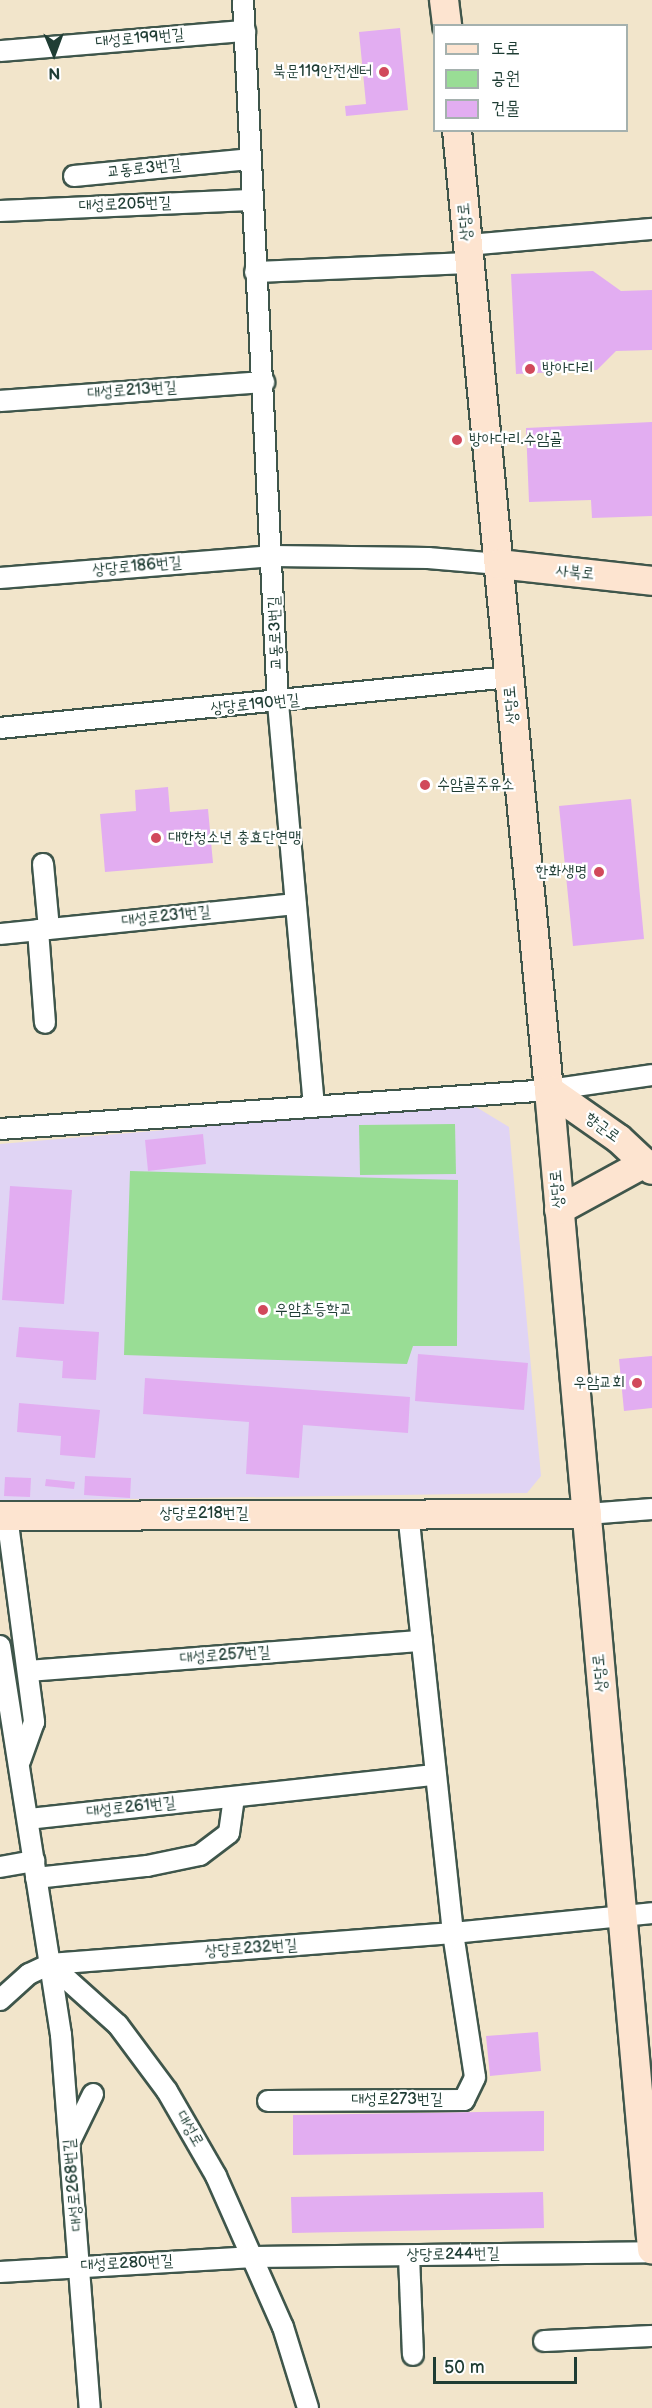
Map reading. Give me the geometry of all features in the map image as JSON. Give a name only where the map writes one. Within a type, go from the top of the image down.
[{"type":"main road","points":[[444,0],[447,24]]},
{"type":"main road","name":"상당로","points":[[457,132],[549,1090],[652,2250]]},
{"type":"main road","name":"사북로","points":[[498,564],[652,581]]},
{"type":"main road","name":"향군로","points":[[549,1090],[619,1139],[649,1166]]},
{"type":"main road","points":[[560,1210],[649,1166]]},
{"type":"main road","name":"상당로218번길","points":[[4,1516],[587,1514]]},
{"type":"street","name":"교동로3번길","points":[[243,0],[250,200],[264,382],[278,704],[314,1106]]},
{"type":"street","name":"대성로199번길","points":[[0,51],[245,30]]},
{"type":"street","name":"교동로3번길","points":[[74,176],[249,159]]},
{"type":"street","name":"대성로205번길","points":[[0,211],[250,200]]},
{"type":"street","points":[[255,272],[469,254],[652,229]]},
{"type":"street","name":"대성로213번길","points":[[0,401],[264,382]]},
{"type":"street","name":"상당로186번길","points":[[0,578],[273,556],[428,558],[498,564]]},
{"type":"street","name":"상당로190번길","points":[[0,728],[278,704],[509,677]]},
{"type":"street","points":[[43,864],[45,1023]]},
{"type":"street","name":"대성로231번길","points":[[0,934],[295,904]]},
{"type":"street","points":[[0,1130],[549,1090],[652,1075]]},
{"type":"street","points":[[587,1514],[652,1509]]},
{"type":"street","points":[[408,1513],[453,1933]]},
{"type":"street","points":[[4,1516],[34,1722],[20,1761]]},
{"type":"street","name":"대성로257번길","points":[[28,1671],[422,1641]]},
{"type":"street","points":[[0,1646],[20,1761],[50,1964],[29,1974],[0,2000]]},
{"type":"street","name":"대성로261번길","points":[[28,1819],[436,1775]]},
{"type":"street","points":[[0,1867],[35,1870],[147,1866],[200,1855],[230,1833],[234,1797]]},
{"type":"street","name":"상당로232번길","points":[[50,1964],[453,1933],[622,1914],[652,1913]]},
{"type":"street","name":"대성로273번길","points":[[268,2101],[464,2100],[475,2077],[453,1933]]},
{"type":"street","name":"대성로268번길","points":[[50,1964],[61,2035],[90,2408]]},
{"type":"street","name":"대성로","points":[[50,1964],[118,2025],[167,2091],[216,2176],[254,2257],[283,2327],[308,2408]]},
{"type":"street","points":[[70,2139],[93,2094]]},
{"type":"street","name":"상당로244번길","points":[[254,2257],[652,2250]]},
{"type":"street","points":[[409,2256],[413,2355]]},
{"type":"street","name":"대성로280번길","points":[[0,2272],[254,2257]]},
{"type":"street","points":[[544,2341],[652,2336]]},
{"type":"shaded area","name":"우암초등학교","points":[[463,1099],[509,1127],[541,1476],[527,1493],[0,1501],[0,1144],[284,1120]]},
{"type":"green space","points":[[455,1124],[456,1174],[360,1175],[359,1125]]},
{"type":"green space","points":[[130,1171],[458,1180],[457,1346],[413,1346],[407,1364],[124,1355]]},
{"type":"building","points":[[400,28],[408,110],[346,116],[345,106],[366,104],[359,32]]},
{"type":"building","points":[[593,271],[621,291],[652,290],[652,350],[616,351],[597,370],[516,374],[511,274]]},
{"type":"building","points":[[652,422],[652,516],[592,518],[591,500],[529,502],[526,428]]},
{"type":"building","name":"대한청소년 충효단연맹","points":[[168,787],[170,812],[208,809],[213,863],[105,872],[100,814],[136,811],[135,790]]},
{"type":"building","points":[[631,799],[644,939],[573,946],[559,806]]},
{"type":"building","points":[[203,1134],[206,1164],[148,1171],[145,1140]]},
{"type":"building","points":[[10,1186],[72,1190],[64,1304],[2,1300]]},
{"type":"building","points":[[19,1327],[99,1332],[96,1380],[62,1378],[63,1361],[16,1357]]},
{"type":"building","points":[[418,1354],[528,1363],[524,1410],[415,1401]]},
{"type":"building","name":"우암교회","points":[[652,1356],[652,1408],[624,1411],[619,1359]]},
{"type":"building","points":[[145,1378],[410,1397],[408,1433],[303,1425],[299,1478],[246,1474],[249,1422],[143,1414]]},
{"type":"building","points":[[19,1403],[100,1410],[95,1458],[60,1455],[61,1436],[17,1432]]},
{"type":"building","points":[[85,1476],[131,1478],[130,1498],[84,1495]]},
{"type":"building","points":[[5,1477],[31,1478],[30,1497],[4,1496]]},
{"type":"building","points":[[46,1479],[75,1482],[74,1489],[45,1486]]},
{"type":"building","points":[[538,2032],[541,2071],[490,2076],[486,2036]]},
{"type":"building","points":[[544,2111],[544,2151],[293,2155],[293,2115]]},
{"type":"building","points":[[543,2192],[544,2228],[292,2233],[291,2197]]},
{"type":"place","name":"북문119안전센터","points":[[384,72]]},
{"type":"place","name":"방아다리","points":[[530,369]]},
{"type":"place","name":"방아다리.수암골","points":[[457,440]]},
{"type":"place","name":"수암골주유소","points":[[425,785]]},
{"type":"place","name":"대한청소년 충효단연맹","points":[[156,838]]},
{"type":"place","name":"한화생명","points":[[599,872]]},
{"type":"place","name":"우암초등학교","points":[[263,1310]]},
{"type":"place","name":"우암교회","points":[[637,1383]]}]
